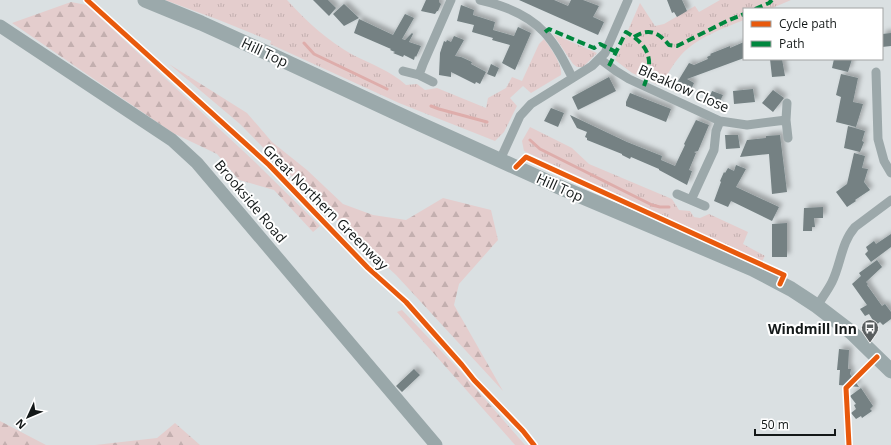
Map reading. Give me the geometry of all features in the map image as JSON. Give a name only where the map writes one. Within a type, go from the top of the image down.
[{"type":"main road","name":"Hill Top","points":[[145,0],[265,52],[557,186],[753,269],[790,289],[817,306],[851,332],[891,371]]},
{"type":"street","points":[[419,75],[451,0]]},
{"type":"street","points":[[480,0],[492,3],[523,16],[538,26],[545,32],[556,47],[572,77]]},
{"type":"street","points":[[500,160],[520,116],[531,104],[572,77],[592,66],[600,59],[608,48],[628,0]]},
{"type":"street","name":"Brookside Road","points":[[0,26],[172,140],[197,163],[436,445]]},
{"type":"street","name":"Bleaklow Close","points":[[600,59],[629,79],[720,121],[747,125],[786,120]]},
{"type":"street","points":[[403,71],[419,75],[434,82]]},
{"type":"street","points":[[876,72],[878,139],[884,161],[891,173]]},
{"type":"street","points":[[787,103],[786,120],[788,138]]},
{"type":"street","points":[[691,200],[714,150],[716,131],[720,121]]},
{"type":"street","points":[[677,194],[705,206]]},
{"type":"street","points":[[817,306],[832,282],[846,241],[851,232],[855,227],[891,200]]},
{"type":"green space","points":[[165,0],[287,0],[326,37],[353,55],[387,72],[406,85],[417,84],[425,90],[437,88],[486,108],[488,98],[506,88],[512,77],[522,81],[539,44],[544,39],[558,61],[561,75],[531,93],[523,86],[510,98],[517,106],[504,132],[495,141],[399,103],[270,44],[271,41]]},
{"type":"green space","points":[[720,0],[791,0],[772,8],[743,8],[743,20],[694,43],[675,62],[661,86],[632,73],[615,60],[640,3],[655,26],[664,24],[695,6],[699,12]]},
{"type":"green space","points":[[71,2],[87,5],[255,162],[320,226],[313,232],[274,190],[239,180],[217,154],[173,133],[12,23]]},
{"type":"green space","points":[[553,34],[597,53],[583,67],[577,67],[573,64]]},
{"type":"green space","points":[[169,64],[247,113],[272,142],[307,170],[343,204],[373,215],[406,220],[443,198],[491,210],[498,240],[459,284],[454,305],[503,391],[396,275],[315,200],[240,124]]},
{"type":"green space","points":[[530,127],[572,148],[589,164],[672,199],[679,210],[690,211],[694,217],[700,218],[709,214],[748,232],[743,244],[765,256],[762,261],[524,151],[522,141]]},
{"type":"green space","points":[[402,310],[463,374],[525,445],[515,445],[397,312]]},
{"type":"green space","points":[[0,421],[46,445],[0,445]]},
{"type":"green space","points":[[175,423],[200,445],[95,445],[157,438]]},
{"type":"building","points":[[313,0],[328,0],[336,8],[329,16]]},
{"type":"building","points":[[426,0],[439,0],[441,4],[435,14],[421,11]]},
{"type":"building","points":[[519,0],[554,0],[568,6],[571,0],[583,0],[599,6],[593,17],[604,22],[598,35]]},
{"type":"building","points":[[667,0],[682,0],[687,11],[677,17],[674,12],[672,13]]},
{"type":"building","points":[[344,4],[359,18],[344,26],[333,14]]},
{"type":"building","points":[[461,5],[474,10],[473,15],[495,22],[493,30],[514,36],[518,27],[531,33],[515,70],[502,63],[510,45],[472,32],[474,25],[457,21]]},
{"type":"building","points":[[405,14],[414,18],[402,39],[405,40],[412,33],[413,34],[409,42],[421,46],[414,60],[404,55],[403,57],[393,53],[395,52],[390,50],[391,49],[354,33],[359,19],[393,35]]},
{"type":"building","points":[[891,33],[891,46],[883,47],[883,34]]},
{"type":"building","points":[[454,36],[464,40],[455,56],[472,62],[471,64],[486,72],[480,84],[476,82],[475,84],[451,72],[451,77],[439,75],[440,53],[444,41],[446,42],[447,40],[451,42]]},
{"type":"building","points":[[743,42],[743,58],[687,79],[694,83],[689,94],[677,89],[678,87],[675,86],[689,63],[694,65],[708,59],[707,57],[711,55],[710,54],[730,46],[730,48]]},
{"type":"building","points":[[770,60],[782,60],[785,76],[772,77]]},
{"type":"building","points":[[834,60],[852,60],[848,72],[832,68]]},
{"type":"building","points":[[491,64],[499,68],[495,77],[487,74]]},
{"type":"building","points":[[841,74],[858,78],[853,102],[863,104],[856,127],[836,122],[841,97],[836,95]]},
{"type":"building","points":[[609,77],[616,91],[578,110],[572,97]]},
{"type":"building","points":[[753,89],[755,102],[734,104],[733,91]]},
{"type":"building","points":[[773,90],[784,98],[773,112],[762,103]]},
{"type":"building","points":[[712,91],[723,95],[717,107],[707,103]]},
{"type":"building","points":[[630,93],[671,109],[666,122],[626,106]]},
{"type":"building","points":[[551,108],[564,113],[558,127],[544,121]]},
{"type":"building","points":[[570,115],[627,142],[662,156],[661,160],[675,166],[696,120],[709,125],[698,151],[694,152],[696,153],[689,170],[692,171],[687,185],[659,169],[631,157],[630,159],[622,154],[587,140],[585,137],[587,132],[577,128]]},
{"type":"building","points":[[848,126],[865,131],[862,141],[864,142],[860,152],[844,148]]},
{"type":"building","points":[[725,135],[738,135],[740,148],[726,149]]},
{"type":"building","points":[[780,135],[787,192],[772,194],[769,154],[740,157],[747,140]]},
{"type":"building","points":[[854,153],[865,156],[862,168],[868,169],[864,182],[870,190],[847,207],[836,192],[847,184]]},
{"type":"building","points":[[736,165],[746,169],[736,187],[779,207],[772,221],[731,201],[728,207],[714,201],[724,172],[725,173],[728,168],[734,171]]},
{"type":"building","points":[[823,207],[823,218],[814,218],[815,227],[812,227],[812,231],[803,231],[804,208]]},
{"type":"building","points":[[787,223],[787,257],[772,257],[772,224]]},
{"type":"building","points":[[891,234],[891,247],[871,262],[865,254],[868,251],[866,247],[874,241],[876,244]]},
{"type":"building","points":[[877,260],[882,267],[866,282],[882,306],[885,304],[891,312],[891,319],[883,325],[880,322],[876,325],[869,314],[865,316],[860,309],[867,305],[852,284],[861,276],[859,273]]},
{"type":"building","points":[[839,349],[849,350],[848,369],[851,369],[850,374],[859,387],[839,385],[840,370],[837,370]]},
{"type":"building","points":[[414,369],[420,375],[402,392],[396,386]]},
{"type":"building","points":[[861,388],[873,406],[870,409],[872,411],[862,418],[861,416],[856,419],[851,413],[856,409],[854,405],[856,404],[850,396]]},
{"type":"waterway","points":[[304,43],[314,54],[387,89]]},
{"type":"waterway","points":[[431,106],[487,122]]},
{"type":"waterway","points":[[530,140],[540,149],[652,205],[669,207]]},
{"type":"marked path","points":[[757,8],[772,0]]},
{"type":"marked path","points":[[634,37],[644,32],[649,32],[661,37],[669,45],[677,46],[743,14]]},
{"type":"marked path","points":[[545,32],[549,29],[594,48],[600,44],[616,52]]},
{"type":"marked path","points":[[609,66],[626,32],[634,37],[645,48],[648,54],[649,69],[644,86]]},
{"type":"cycle path","name":"Great Northern Greenway","points":[[87,0],[269,165],[368,268],[406,302],[474,380],[523,431],[534,445]]},
{"type":"cycle path","points":[[516,167],[526,157],[784,275],[780,284]]},
{"type":"cycle path","points":[[849,445],[846,388],[877,357]]},
{"type":"place","name":"Windmill Inn","points":[[870,343]]}]
